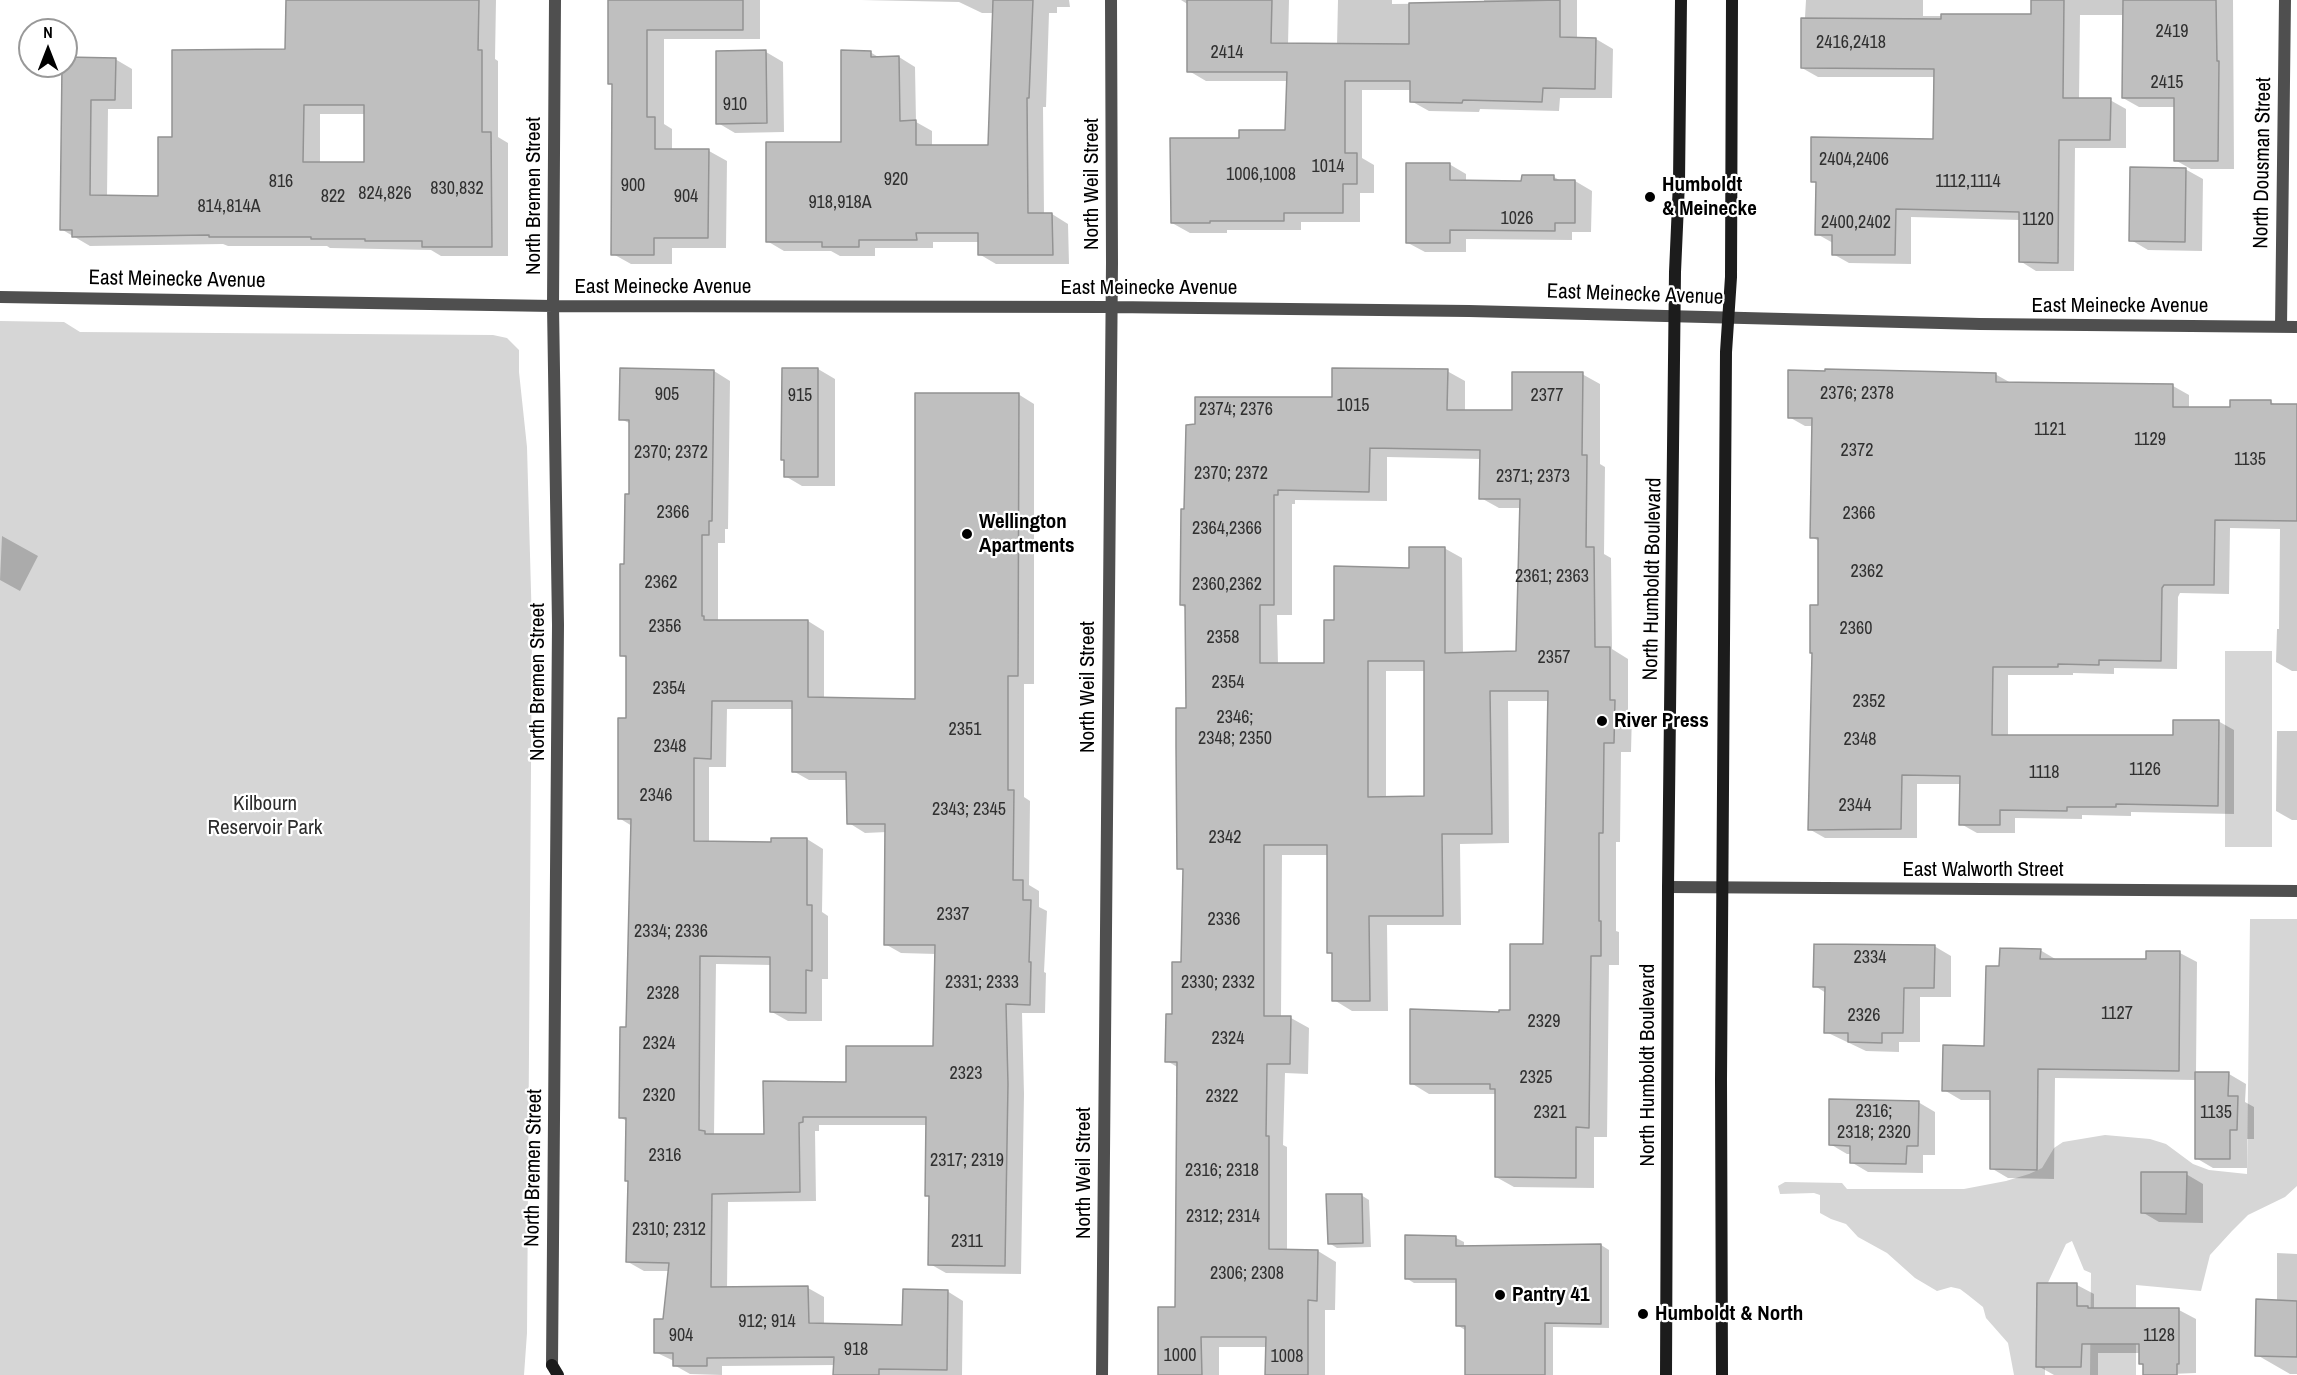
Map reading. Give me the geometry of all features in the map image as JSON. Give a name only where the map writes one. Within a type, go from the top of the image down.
[{"type":"main road","name":"North Humboldt Boulevard","points":[[1666,1375],[1668,887],[1681,0]]},
{"type":"main road","points":[[1722,1375],[1720,1079],[1726,352],[1731,277],[1732,0]]},
{"type":"street","name":"North Bremen Street","points":[[553,1372],[558,637],[553,306],[555,0]]},
{"type":"street","name":"North Weil Street","points":[[1102,1375],[1111,0]]},
{"type":"street","name":"North Dousman Street","points":[[2281,327],[2285,0]]},
{"type":"street","name":"East Meinecke Avenue","points":[[0,297],[553,306],[1110,307],[1675,315],[1783,320],[2014,325],[2297,327]]},
{"type":"street","name":"East Walworth Street","points":[[1668,887],[2297,891]]},
{"type":"green space","name":"Kilbourn Reservoir Park","points":[[0,321],[64,322],[80,332],[493,335],[507,338],[519,350],[519,372],[527,447],[532,627],[527,1333],[524,1375],[0,1375]]},
{"type":"green space","points":[[2225,651],[2272,651],[2272,847],[2225,847]]},
{"type":"green space","points":[[2250,919],[2297,919],[2297,1186],[2285,1197],[2248,1215],[2210,1255],[2201,1291],[2136,1285],[2136,1375],[2090,1375],[2091,1273],[2084,1270],[2072,1241],[2066,1244],[2045,1289],[2045,1375],[2014,1375],[2008,1343],[1986,1318],[1983,1307],[1968,1295],[1960,1289],[1951,1287],[1937,1291],[1915,1278],[1887,1253],[1858,1237],[1846,1224],[1820,1213],[1820,1195],[1814,1193],[1780,1194],[1778,1186],[1785,1182],[1842,1183],[1847,1189],[1964,1189],[2029,1174],[2042,1168],[2054,1148],[2063,1142],[2105,1135],[2150,1139],[2166,1144],[2193,1164],[2209,1170],[2247,1174]]},
{"type":"building","points":[[286,0],[479,0],[478,50],[482,50],[482,132],[491,132],[492,247],[422,247],[422,241],[365,241],[365,239],[311,239],[311,237],[209,237],[209,235],[72,237],[72,230],[60,230],[62,78],[78,78],[78,57],[116,58],[115,100],[91,100],[90,195],[158,196],[158,137],[172,137],[172,50],[285,49]],"holes":[[[304,105],[364,105],[364,162],[303,162]]]},
{"type":"building","points":[[608,0],[743,0],[743,30],[647,30],[647,117],[655,117],[655,149],[709,149],[708,238],[654,238],[654,255],[611,255],[612,84],[608,84]]},
{"type":"building","points":[[993,0],[1033,0],[1029,98],[1027,98],[1028,213],[1052,213],[1053,255],[978,255],[978,233],[916,233],[917,240],[859,240],[859,247],[822,247],[822,242],[766,242],[766,142],[841,142],[841,50],[871,51],[871,57],[899,56],[900,121],[916,120],[916,145],[988,145]]},
{"type":"building","points":[[1187,0],[1272,0],[1271,43],[1409,44],[1409,3],[1560,0],[1560,37],[1596,38],[1595,89],[1543,88],[1542,102],[1463,100],[1462,103],[1410,102],[1410,81],[1345,81],[1345,153],[1357,153],[1357,184],[1343,184],[1343,213],[1284,213],[1284,221],[1171,223],[1170,138],[1239,138],[1239,130],[1285,130],[1287,72],[1187,72]]},
{"type":"building","points":[[2031,0],[2064,0],[2063,98],[2111,98],[2110,140],[2059,140],[2058,263],[2019,262],[2019,212],[1896,209],[1895,255],[1832,255],[1832,235],[1815,235],[1816,182],[1811,182],[1811,137],[1933,139],[1934,69],[1801,68],[1801,18],[1941,19],[1941,14],[2031,14]]},
{"type":"building","points":[[2123,0],[2216,0],[2217,61],[2219,61],[2218,161],[2174,161],[2174,98],[2122,98]]},
{"type":"building","points":[[766,50],[767,123],[716,124],[716,51]]},
{"type":"building","points":[[1406,163],[1450,163],[1450,180],[1521,181],[1522,175],[1554,175],[1554,180],[1575,180],[1575,223],[1555,223],[1555,231],[1450,230],[1450,243],[1406,243]]},
{"type":"building","points":[[2130,167],[2186,168],[2185,242],[2129,241]]},
{"type":"building","points":[[620,368],[714,370],[712,521],[709,521],[709,535],[702,535],[702,616],[704,620],[808,620],[808,697],[915,699],[915,393],[1019,393],[1018,676],[1008,676],[1008,790],[1014,790],[1013,880],[1023,880],[1023,900],[1031,900],[1029,962],[1031,962],[1030,1005],[1006,1004],[1008,1084],[1005,1266],[928,1265],[929,1196],[925,1196],[926,1117],[803,1117],[803,1122],[799,1123],[800,1192],[712,1194],[711,1287],[808,1286],[809,1323],[902,1325],[903,1289],[948,1290],[947,1370],[879,1369],[879,1375],[833,1375],[834,1357],[707,1358],[707,1366],[673,1366],[673,1353],[654,1353],[654,1319],[663,1319],[669,1263],[626,1262],[628,1181],[625,1181],[626,1118],[619,1118],[620,1027],[626,1027],[631,819],[618,819],[618,718],[626,718],[626,656],[620,656],[620,564],[624,564],[625,494],[629,494],[629,420],[619,420]],"holes":[[[712,701],[792,701],[792,772],[846,772],[847,824],[885,824],[884,945],[935,945],[933,1046],[846,1046],[846,1082],[763,1081],[764,1134],[705,1134],[705,1131],[699,1130],[700,956],[770,957],[770,1012],[806,1013],[806,970],[812,971],[812,905],[807,905],[807,838],[771,838],[771,842],[694,841],[694,758],[711,759]]]},
{"type":"building","points":[[782,368],[818,368],[818,477],[784,477],[784,460],[781,460]]},
{"type":"building","points":[[1332,368],[1448,369],[1447,410],[1512,410],[1512,372],[1583,372],[1582,455],[1587,455],[1586,547],[1594,547],[1595,647],[1610,647],[1610,700],[1615,700],[1614,743],[1604,743],[1603,833],[1599,833],[1601,956],[1591,956],[1589,1128],[1576,1127],[1576,1178],[1495,1177],[1495,1089],[1490,1089],[1490,1084],[1410,1084],[1410,1009],[1499,1012],[1499,1010],[1510,1010],[1510,944],[1543,944],[1548,691],[1490,691],[1492,834],[1442,834],[1443,916],[1369,916],[1370,1001],[1332,1001],[1332,953],[1327,953],[1327,845],[1264,845],[1264,1016],[1291,1016],[1290,1064],[1267,1064],[1269,1249],[1318,1250],[1317,1301],[1308,1300],[1308,1375],[1265,1375],[1266,1337],[1201,1337],[1202,1375],[1158,1375],[1158,1307],[1175,1307],[1177,1062],[1165,1062],[1166,1014],[1172,1014],[1172,962],[1181,962],[1183,869],[1177,869],[1176,708],[1186,708],[1185,605],[1180,605],[1181,509],[1184,509],[1186,425],[1195,424],[1195,397],[1332,397]],"holes":[[[1370,448],[1480,450],[1479,499],[1520,499],[1516,651],[1445,653],[1445,547],[1409,547],[1409,568],[1334,566],[1334,620],[1324,620],[1324,663],[1260,663],[1260,605],[1274,605],[1274,495],[1278,495],[1278,490],[1369,492]],[[1368,661],[1424,661],[1424,796],[1368,797]]]},
{"type":"building","points":[[1825,369],[1996,373],[1996,382],[2173,384],[2173,407],[2230,407],[2230,400],[2271,400],[2271,404],[2297,404],[2297,521],[2215,520],[2214,585],[2164,585],[2162,588],[2161,661],[2099,660],[2099,665],[1993,667],[1992,735],[2173,735],[2173,720],[2219,720],[2218,806],[2116,804],[2116,807],[2067,807],[2067,811],[2000,810],[2000,825],[1959,825],[1960,776],[1902,775],[1901,829],[1808,830],[1812,653],[1810,653],[1810,605],[1818,605],[1818,538],[1810,538],[1812,418],[1788,418],[1788,370],[1825,371]]},
{"type":"building","points":[[1814,944],[1935,945],[1934,988],[1904,988],[1903,1033],[1882,1033],[1882,1043],[1848,1042],[1848,1033],[1824,1033],[1825,987],[1813,987]]},
{"type":"building","points":[[2000,948],[2041,949],[2040,959],[2146,959],[2146,951],[2180,951],[2179,1071],[2038,1069],[2037,1170],[1990,1169],[1990,1091],[1942,1091],[1943,1045],[1984,1046],[1986,966],[1999,966]]},
{"type":"building","points":[[2195,1072],[2229,1072],[2228,1096],[2238,1096],[2237,1130],[2230,1130],[2230,1159],[2195,1159]]},
{"type":"building","points":[[1829,1099],[1919,1101],[1918,1146],[1907,1146],[1906,1164],[1850,1163],[1850,1146],[1829,1145]]},
{"type":"building","points":[[2141,1172],[2187,1172],[2186,1214],[2141,1213]]},
{"type":"building","points":[[1326,1194],[1362,1194],[1363,1243],[1328,1244]]},
{"type":"building","points":[[1405,1235],[1456,1236],[1456,1246],[1601,1244],[1601,1324],[1545,1323],[1545,1375],[1465,1375],[1465,1326],[1456,1326],[1456,1279],[1405,1279]]},
{"type":"building","points":[[2037,1283],[2077,1283],[2077,1306],[2088,1306],[2088,1308],[2179,1308],[2177,1375],[2143,1375],[2143,1364],[2139,1364],[2139,1344],[2082,1344],[2081,1367],[2036,1367]]},
{"type":"building","points":[[2256,1299],[2297,1301],[2297,1357],[2255,1356]]},
{"type":"place","name":"Humboldt & Meinecke","points":[[1650,197]]},
{"type":"place","name":"Wellington Apartments","points":[[967,534]]},
{"type":"place","name":"River Press","points":[[1602,721]]},
{"type":"place","name":"Pantry 41","points":[[1500,1295]]},
{"type":"place","name":"Humboldt & North","points":[[1643,1314]]}]
